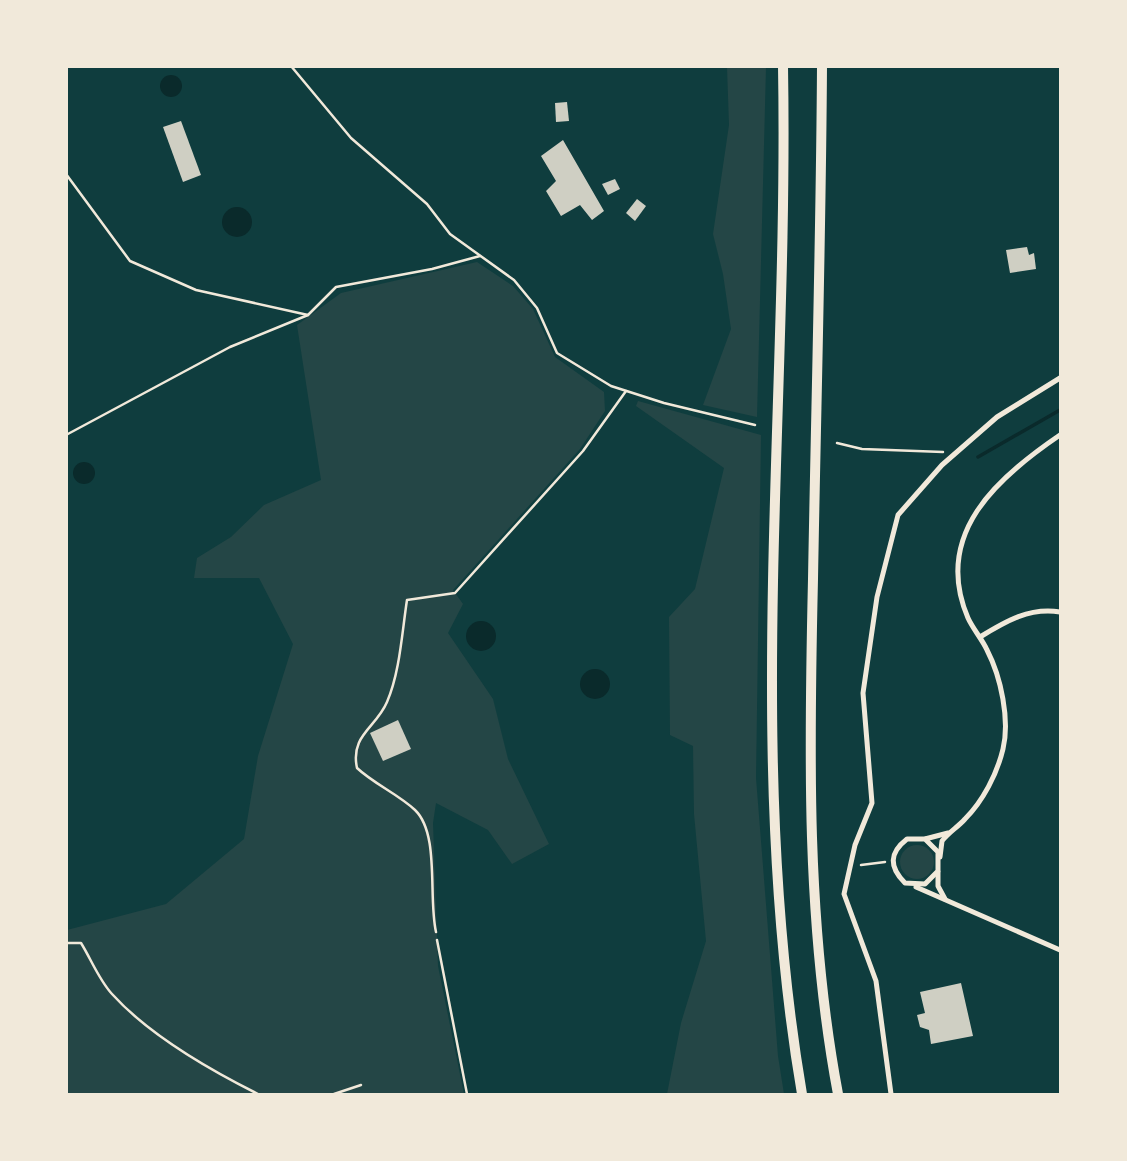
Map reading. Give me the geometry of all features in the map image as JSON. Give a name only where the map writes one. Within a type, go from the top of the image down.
[{"type":"highway","points":[[783,66],[785,171],[771,763],[779,903],[802,1094]]},
{"type":"highway","points":[[822,66],[809,751],[813,901],[829,1049],[838,1094]]},
{"type":"street","points":[[891,1094],[876,981],[844,894],[855,845],[872,803],[863,693],[877,597],[898,515],[957,452],[998,417],[1060,379]]},
{"type":"street","points":[[945,899],[937,886],[942,841],[964,821],[985,794],[1003,748],[1003,702],[989,652],[968,617],[959,579],[963,540],[981,501],[1010,472],[1060,435]]},
{"type":"street","points":[[980,637],[1006,621],[1042,609],[1060,612]]},
{"type":"street","points":[[948,833],[925,839],[904,840],[893,852],[895,874],[905,883],[1060,950]]},
{"type":"street","points":[[925,839],[932,843],[940,857]]},
{"type":"street","points":[[905,883],[925,884],[938,871]]},
{"type":"lane","points":[[437,940],[467,1094]]},
{"type":"path","points":[[291,66],[351,138],[427,204],[450,234],[514,280],[537,308],[557,352],[611,386],[755,425]]},
{"type":"path","points":[[66,174],[130,261],[195,289],[307,315]]},
{"type":"path","points":[[66,435],[230,347],[307,315],[336,287],[432,269],[480,256]]},
{"type":"path","points":[[437,940],[431,910],[428,830],[415,810],[357,768],[354,754],[364,733],[387,703],[407,600],[455,593],[583,451],[626,391]]},
{"type":"path","points":[[836,443],[863,449],[957,452]]},
{"type":"path","points":[[850,867],[892,861]]},
{"type":"path","points":[[66,943],[81,943],[111,993],[142,1020],[203,1067],[258,1094]]},
{"type":"path","points":[[334,1094],[361,1085]]},
{"type":"shaded area","points":[[727,67],[766,67],[757,417],[703,405],[731,329],[723,274],[713,234],[729,125]]},
{"type":"shaded area","points":[[171,75],[179,78],[182,86],[179,94],[171,97],[163,94],[160,86],[163,78]]},
{"type":"shaded area","points":[[237,207],[248,211],[252,222],[248,233],[237,237],[226,233],[222,222],[226,211]]},
{"type":"shaded area","points":[[477,262],[513,286],[533,309],[555,357],[604,392],[605,411],[580,449],[453,590],[463,604],[448,633],[493,699],[508,759],[549,844],[512,864],[488,830],[436,803],[433,823],[438,966],[464,1094],[67,1094],[67,930],[166,904],[244,839],[258,756],[293,644],[259,578],[194,578],[197,558],[231,537],[264,505],[321,480],[297,325],[341,293]]},
{"type":"shaded area","points":[[638,401],[761,435],[756,778],[778,1056],[784,1094],[667,1094],[681,1023],[706,941],[694,814],[693,746],[670,735],[669,617],[695,589],[724,468],[636,406]]},
{"type":"shaded area","points":[[84,462],[92,465],[95,473],[92,481],[84,484],[76,481],[73,473],[76,465]]},
{"type":"shaded area","points":[[481,621],[492,625],[496,636],[492,647],[481,651],[470,647],[466,636],[470,625]]},
{"type":"shaded area","points":[[595,669],[606,673],[610,684],[606,695],[595,699],[584,695],[580,684],[584,673]]},
{"type":"shaded area","points":[[917,845],[929,850],[934,862],[929,874],[917,879],[905,874],[900,862],[905,850]]},
{"type":"building","points":[[567,102],[569,121],[556,122],[555,103]]},
{"type":"building","points":[[181,121],[201,175],[183,182],[163,127]]},
{"type":"building","points":[[563,140],[604,211],[592,220],[580,205],[561,216],[546,191],[556,181],[541,156]]},
{"type":"building","points":[[615,179],[620,189],[608,195],[602,184]]},
{"type":"building","points":[[637,199],[646,206],[635,221],[626,213]]},
{"type":"building","points":[[1027,247],[1029,255],[1034,253],[1036,269],[1010,273],[1006,250]]},
{"type":"building","points":[[398,720],[411,749],[383,761],[370,733]]},
{"type":"building","points":[[961,983],[973,1036],[931,1044],[929,1030],[920,1027],[917,1015],[925,1013],[920,992]]},
{"type":"waterway","points":[[978,457],[1060,410]]}]
